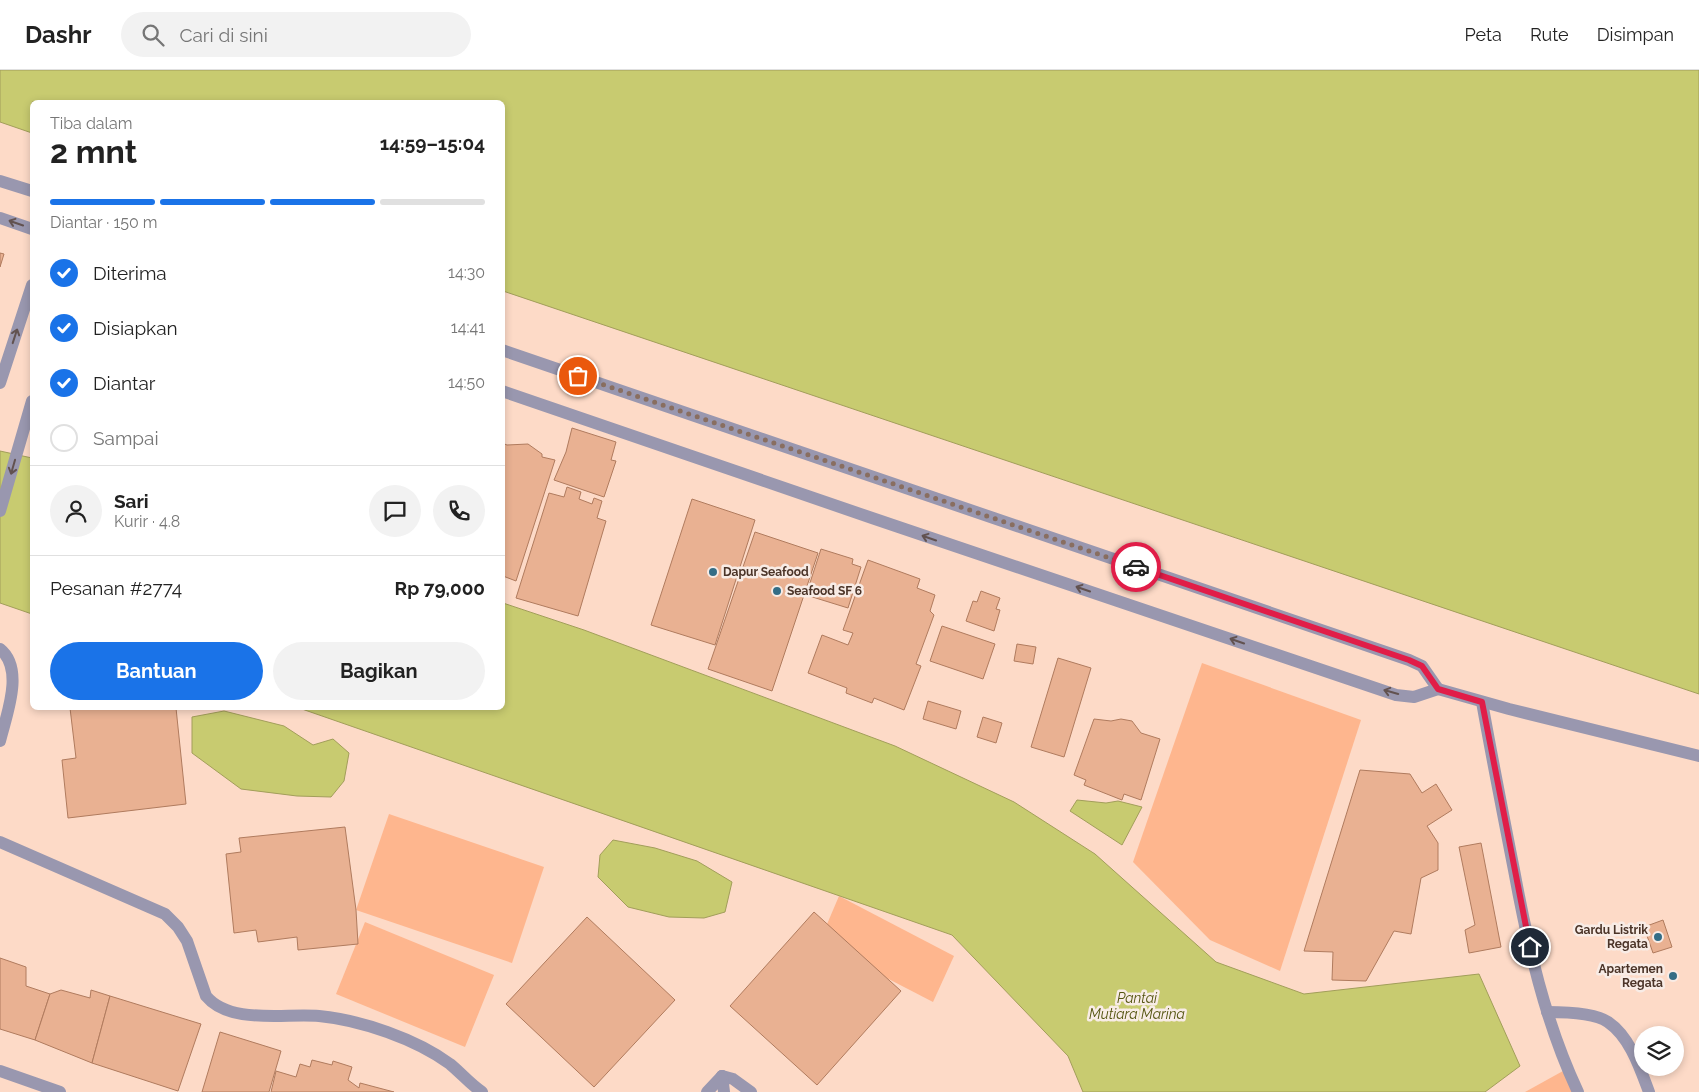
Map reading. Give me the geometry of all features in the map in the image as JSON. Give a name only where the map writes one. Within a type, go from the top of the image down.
[{"type":"street","points":[[0,181],[30,190]]},
{"type":"street","points":[[0,218],[30,228]]},
{"type":"street","points":[[0,383],[30,291]]},
{"type":"street","points":[[505,351],[1409,660],[1422,666],[1438,689]]},
{"type":"street","points":[[505,392],[872,518],[1396,694],[1414,697],[1438,689],[1482,702],[1699,756]]},
{"type":"street","points":[[0,511],[30,408]]},
{"type":"street","points":[[0,649],[11,666],[13,690],[0,741]]},
{"type":"street","points":[[1482,702],[1525,929],[1547,1012],[1578,1092]]},
{"type":"street","points":[[0,842],[166,914],[187,941],[206,996],[218,1007],[251,1015],[319,1016],[354,1022],[425,1048],[450,1065],[482,1092]]},
{"type":"street","points":[[1547,1012],[1579,1013],[1607,1021],[1625,1037],[1649,1092]]},
{"type":"street","points":[[0,1071],[60,1092]]},
{"type":"street","points":[[707,1092],[722,1076]]},
{"type":"street","points":[[722,1076],[724,1092]]},
{"type":"street","points":[[722,1076],[733,1079],[751,1092]]},
{"type":"shaded area","points":[[1202,663],[1361,720],[1280,971],[1210,940],[1133,862]]},
{"type":"shaded area","points":[[389,814],[544,867],[512,963],[356,910]]},
{"type":"shaded area","points":[[839,896],[954,956],[933,1002],[819,943]]},
{"type":"shaded area","points":[[365,922],[494,975],[465,1047],[336,994]]},
{"type":"shaded area","points":[[1563,1071],[1574,1092],[1525,1092]]},
{"type":"water","points":[[0,70],[1699,70],[1699,694],[505,292],[505,100],[30,100],[30,132],[0,122]]},
{"type":"water","points":[[0,451],[30,458],[30,613],[0,603]]},
{"type":"water","name":"Pantai Mutiara Marina","points":[[505,604],[584,630],[895,746],[1014,802],[1095,854],[1216,962],[1304,994],[1479,974],[1520,1066],[1485,1092],[1083,1092],[1068,1056],[952,935],[305,710],[505,710]]},
{"type":"water","points":[[224,711],[284,726],[313,745],[333,739],[349,753],[344,781],[331,797],[297,796],[241,789],[192,753],[192,717]]},
{"type":"water","points":[[1077,800],[1106,803],[1118,801],[1142,807],[1122,845],[1070,811]]},
{"type":"water","points":[[613,840],[655,848],[697,861],[732,882],[725,912],[704,918],[669,917],[628,907],[598,877],[600,855]]},
{"type":"building","points":[[0,253],[4,254],[0,267]]},
{"type":"building","points":[[572,428],[616,442],[611,460],[616,461],[604,497],[554,480],[566,452]]},
{"type":"building","points":[[505,444],[528,444],[542,454],[542,457],[555,460],[516,581],[505,577]]},
{"type":"building","points":[[567,487],[581,492],[579,499],[592,504],[594,498],[602,501],[597,518],[606,521],[578,616],[516,598],[549,493],[564,497]]},
{"type":"building","points":[[692,499],[755,520],[715,645],[651,625]]},
{"type":"building","points":[[755,532],[818,553],[772,691],[708,669]]},
{"type":"building","points":[[821,549],[853,559],[852,564],[861,567],[848,608],[806,595]]},
{"type":"building","points":[[868,560],[920,579],[917,588],[935,595],[930,611],[934,615],[916,664],[921,666],[904,710],[874,698],[872,703],[846,693],[847,688],[808,673],[822,635],[848,645],[853,633],[843,630]]},
{"type":"building","points":[[981,591],[1000,598],[996,609],[1000,610],[994,631],[966,621],[973,601],[977,602]]},
{"type":"building","points":[[942,626],[995,644],[983,679],[930,661]]},
{"type":"building","points":[[1017,644],[1036,647],[1033,664],[1014,661]]},
{"type":"building","points":[[1058,658],[1091,668],[1064,757],[1031,747]]},
{"type":"building","points":[[928,701],[961,711],[956,729],[923,719]]},
{"type":"building","points":[[70,710],[176,710],[186,804],[68,818],[62,760],[76,758]]},
{"type":"building","points":[[983,717],[1002,723],[996,743],[977,737]]},
{"type":"building","points":[[1094,719],[1132,721],[1141,733],[1160,739],[1141,800],[1124,794],[1122,800],[1084,785],[1086,780],[1074,775]]},
{"type":"building","points":[[1360,770],[1410,774],[1422,793],[1436,784],[1452,810],[1427,826],[1438,843],[1438,870],[1421,878],[1411,934],[1394,931],[1366,981],[1332,980],[1333,952],[1304,951]]},
{"type":"building","points":[[345,827],[356,910],[358,944],[298,950],[297,937],[258,942],[256,930],[234,933],[226,854],[241,852],[239,838]]},
{"type":"building","points":[[1481,843],[1501,947],[1469,953],[1465,930],[1475,925],[1459,847]]},
{"type":"building","points":[[814,912],[901,991],[817,1085],[730,1006]]},
{"type":"building","points":[[587,917],[675,1000],[594,1087],[506,1004]]},
{"type":"building","name":"Gardu Listrik Regata","points":[[1663,920],[1672,947],[1653,953],[1644,927]]},
{"type":"building","points":[[0,958],[26,967],[26,986],[50,994],[35,1040],[0,1029]]},
{"type":"building","points":[[61,990],[90,998],[91,990],[110,996],[92,1063],[35,1040],[50,994]]},
{"type":"building","points":[[110,996],[201,1024],[178,1091],[92,1063]]},
{"type":"building","points":[[220,1032],[281,1051],[269,1092],[202,1092]]},
{"type":"building","points":[[312,1060],[332,1065],[333,1061],[352,1067],[348,1080],[359,1088],[360,1083],[394,1092],[271,1092],[276,1071],[296,1077],[300,1064],[310,1067]]},
{"type":"way so far","points":[[578,376],[1136,567]]},
{"type":"place","name":"Dapur Seafood","points":[[713,572]]},
{"type":"place","name":"Seafood SF 6","points":[[777,591]]},
{"type":"place","name":"Gardu Listrik Regata","points":[[1658,937]]},
{"type":"place","name":"Apartemen Regata","points":[[1673,976]]},
{"type":"route","points":[[1136,567],[1409,660],[1422,666],[1438,689],[1482,702],[1530,947]]}]
